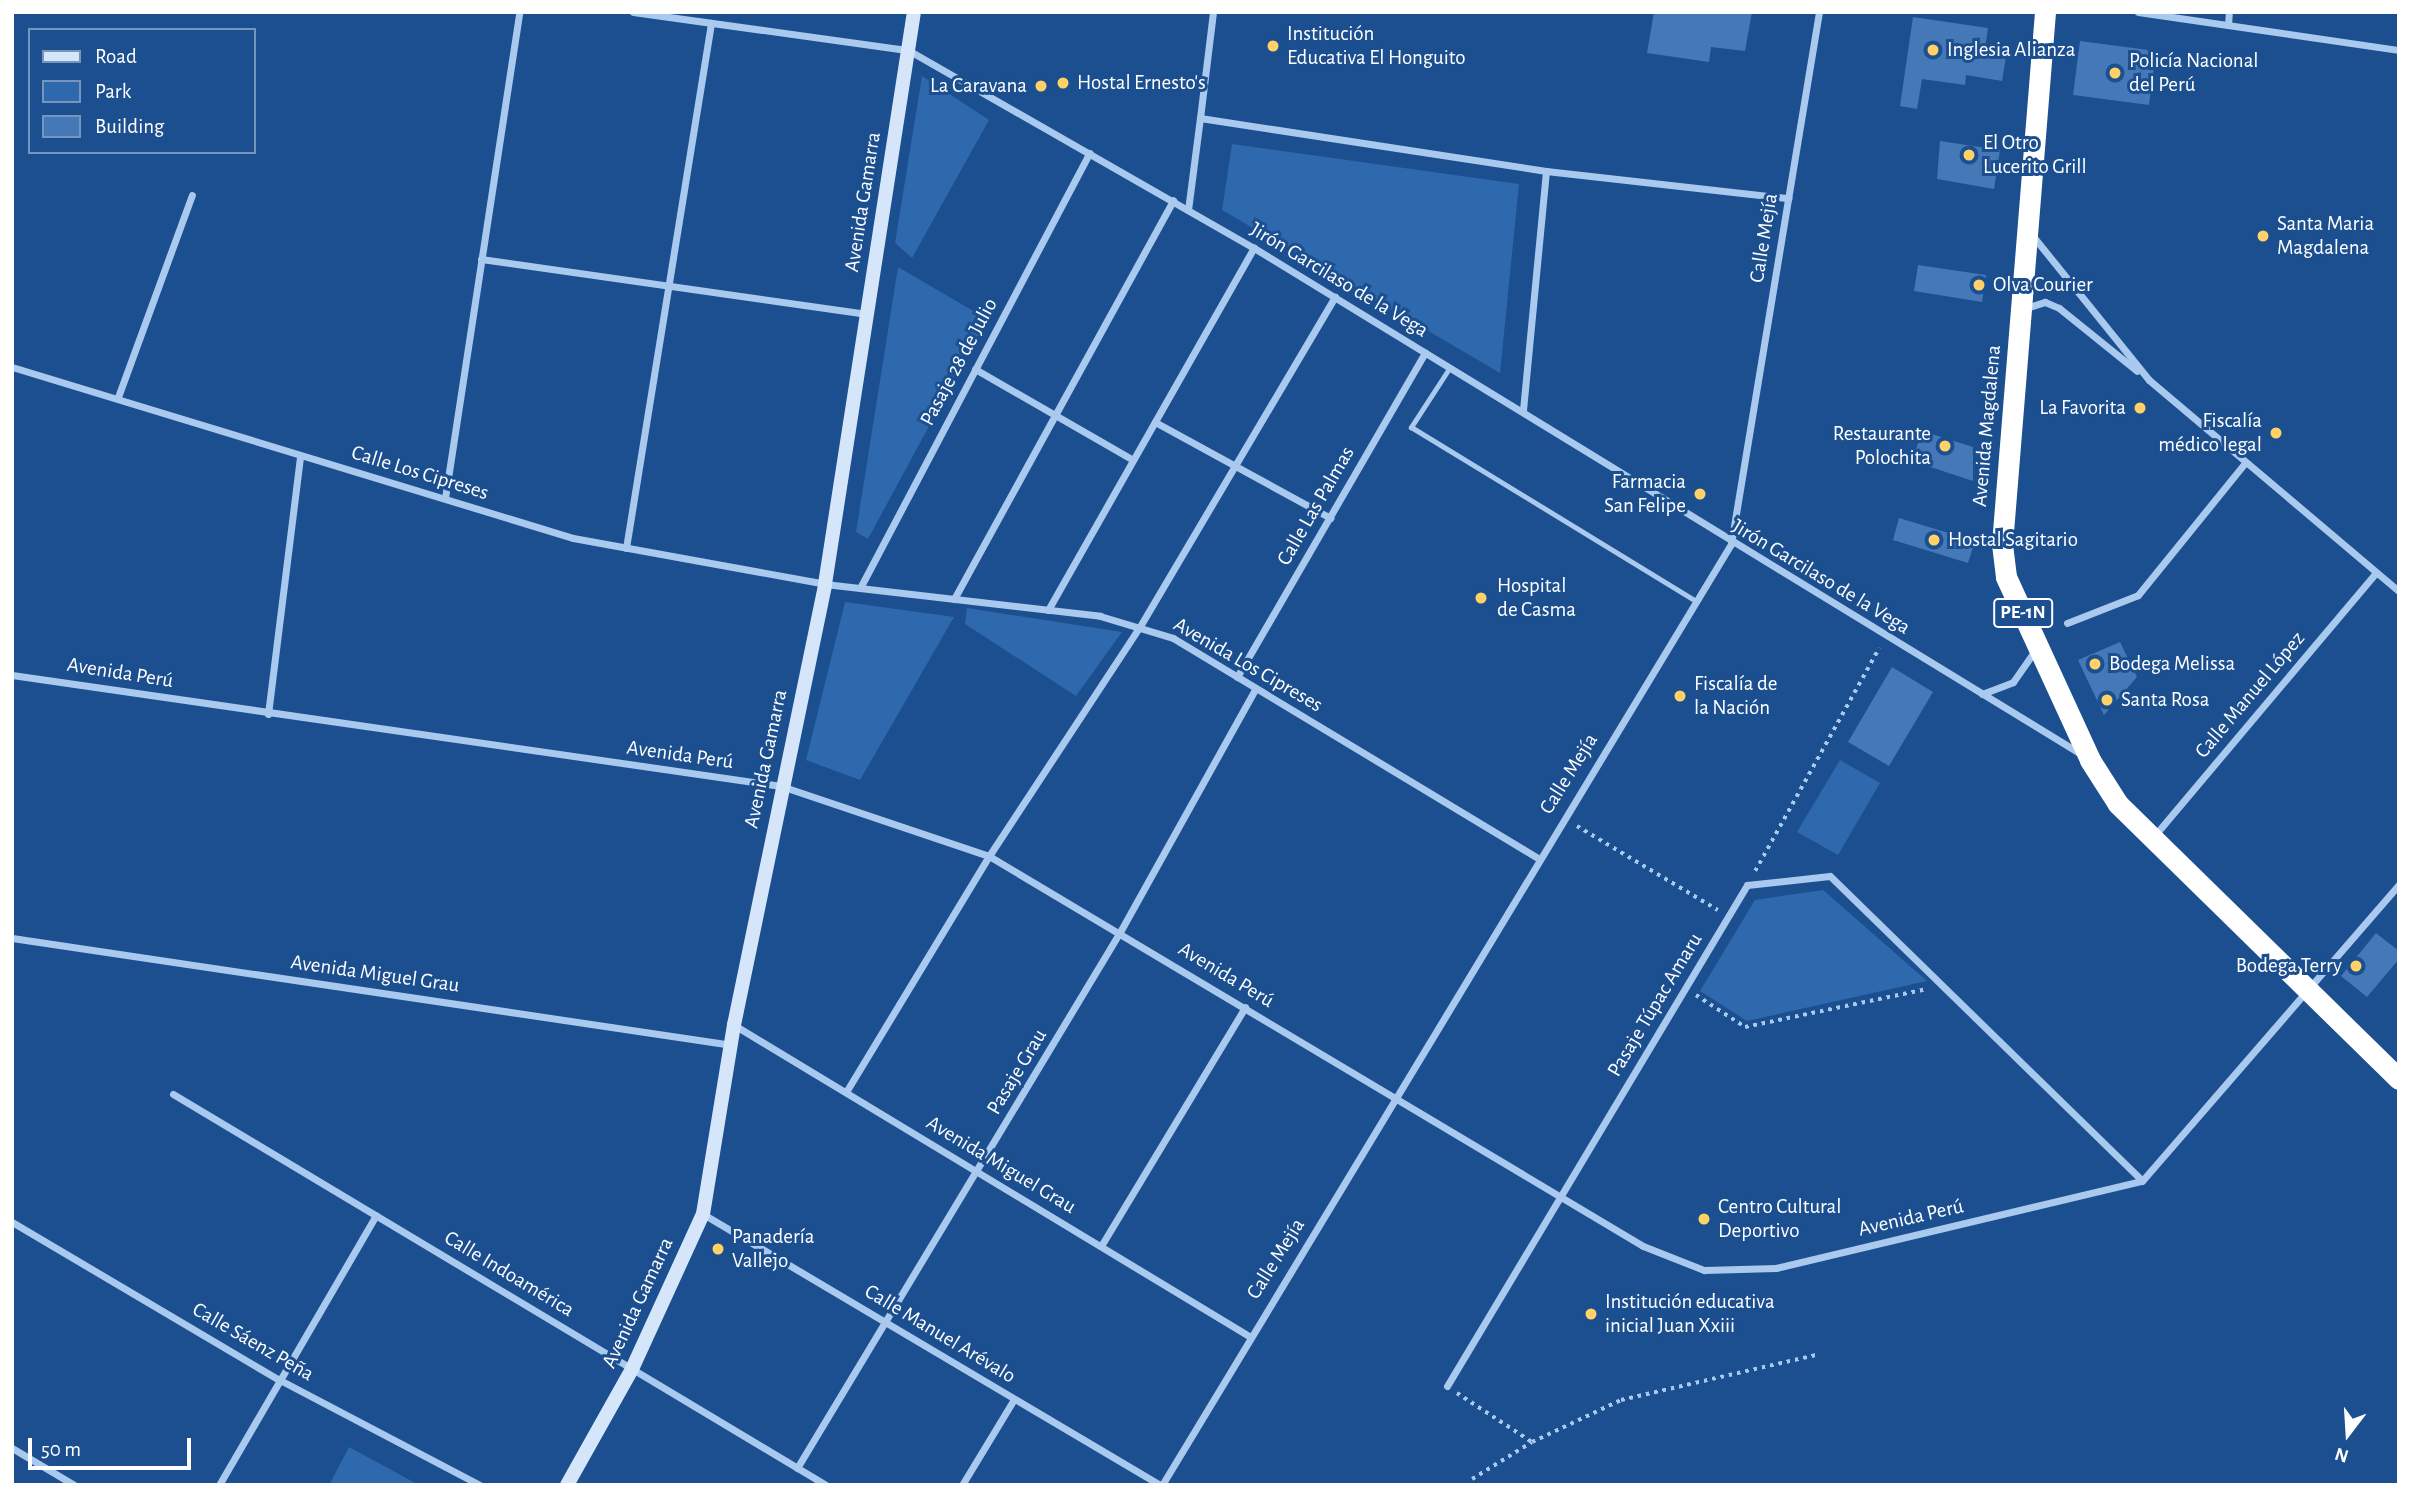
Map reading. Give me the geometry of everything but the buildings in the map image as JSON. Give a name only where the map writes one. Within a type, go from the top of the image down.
[{"type":"highway","name":"Avenida Magdalena","points":[[2045,12],[2025,226],[2002,544],[2006,577],[2090,760],[2118,804],[2306,992],[2399,1079]]},
{"type":"street","points":[[445,498],[519,12]]},
{"type":"street","name":"Jirón Garcilaso de la Vega","points":[[633,12],[908,50],[1254,248],[1523,411],[1731,544],[2090,760]]},
{"type":"street","name":"Avenida Gamarra","points":[[567,1485],[632,1369],[703,1214],[734,1025],[781,786],[825,584],[914,12]]},
{"type":"street","points":[[1188,210],[1213,12]]},
{"type":"street","name":"Calle Mejía","points":[[1161,1485],[1249,1336],[1397,1098],[1538,858],[1731,544],[1819,12]]},
{"type":"street","points":[[2138,12],[2399,50]]},
{"type":"street","points":[[2228,25],[2230,12]]},
{"type":"street","points":[[626,548],[711,23]]},
{"type":"street","points":[[1200,118],[1546,171],[1788,198]]},
{"type":"street","name":"Pasaje 28 de Julio","points":[[860,588],[1090,153]]},
{"type":"street","points":[[1523,411],[1546,171]]},
{"type":"street","points":[[118,397],[192,195]]},
{"type":"street","points":[[954,599],[1173,200]]},
{"type":"street","points":[[2025,226],[2148,380]]},
{"type":"street","points":[[1048,610],[1254,248]]},
{"type":"street","points":[[481,259],[867,314]]},
{"type":"street","points":[[846,1092],[989,856],[1139,628],[1335,298]]},
{"type":"street","points":[[2021,310],[2045,302],[2059,308],[2148,380],[2375,574],[2399,591]]},
{"type":"street","name":"Calle Las Palmas","points":[[1237,677],[1425,352]]},
{"type":"street","name":"Calle Los Cipreses","points":[[12,367],[118,397],[300,456],[626,548],[825,584]]},
{"type":"street","points":[[975,369],[1133,460]]},
{"type":"street","points":[[1155,422],[1330,518]]},
{"type":"street","points":[[268,714],[300,456]]},
{"type":"street","points":[[2067,623],[2138,595],[2245,463]]},
{"type":"street","name":"Calle Manuel López","points":[[2152,838],[2375,574]]},
{"type":"street","name":"Avenida Los Cipreses","points":[[825,584],[1048,610],[1139,628],[1173,638],[1538,858]]},
{"type":"street","points":[[1982,694],[2013,682],[2039,645]]},
{"type":"street","name":"Avenida Perú","points":[[12,674],[268,714],[781,786],[989,856],[1643,1246],[1704,1270],[1776,1268],[2142,1181]]},
{"type":"street","name":"Pasaje Grau","points":[[797,1468],[883,1321],[978,1172],[1120,932],[1256,688]]},
{"type":"street","points":[[1748,885],[1830,876],[2142,1181],[2399,884]]},
{"type":"street","name":"Pasaje Túpac Amaru","points":[[1447,1386],[1748,885]]},
{"type":"street","name":"Avenida Miguel Grau","points":[[12,938],[732,1045]]},
{"type":"street","points":[[1101,1246],[1245,1007]]},
{"type":"street","name":"Avenida Miguel Grau","points":[[734,1025],[1249,1336]]},
{"type":"street","name":"Calle Indoamérica","points":[[173,1094],[825,1485]]},
{"type":"street","name":"Calle Manuel Arévalo","points":[[703,1214],[1161,1485]]},
{"type":"street","points":[[219,1485],[278,1379],[376,1215]]},
{"type":"street","name":"Calle Sáenz Peña","points":[[12,1222],[278,1379],[480,1485]]},
{"type":"street","points":[[962,1485],[1014,1399]]},
{"type":"street","points":[[12,1448],[74,1485]]},
{"type":"lane","points":[[1450,367],[1411,427],[1696,601]]},
{"type":"path","points":[[1748,885],[1886,637]]},
{"type":"path","points":[[1563,818],[1728,917]]},
{"type":"path","points":[[1686,988],[1745,1027],[1942,986]]},
{"type":"path","points":[[1472,1479],[1532,1442],[1621,1400],[1816,1355]]},
{"type":"path","points":[[1447,1386],[1532,1442]]},
{"type":"green space","points":[[922,76],[989,120],[912,258],[895,243]]},
{"type":"green space","points":[[1232,144],[1519,184],[1500,373],[1222,210]]},
{"type":"green space","points":[[898,267],[987,319],[868,539],[856,532]]},
{"type":"green space","points":[[845,602],[954,617],[860,780],[806,760]]},
{"type":"green space","points":[[967,608],[1122,632],[1076,696],[965,624]]},
{"type":"green space","points":[[1840,760],[1880,783],[1838,855],[1797,832]]},
{"type":"green space","points":[[1823,890],[1927,981],[1747,1021],[1700,991],[1755,900]]},
{"type":"green space","points":[[349,1447],[419,1485],[329,1485]]},
{"type":"place","name":"Institución Educativa El Honguito","points":[[1273,46]]},
{"type":"place","name":"Inglesia Alianza","points":[[1933,50]]},
{"type":"place","name":"Policía Nacional del Perú","points":[[2115,73]]},
{"type":"place","name":"Hostal Ernesto's","points":[[1063,83]]},
{"type":"place","name":"La Caravana","points":[[1041,86]]},
{"type":"place","name":"El Otro Lucerito Grill","points":[[1969,155]]},
{"type":"place","name":"Santa Maria Magdalena","points":[[2263,236]]},
{"type":"place","name":"Olva Courier","points":[[1979,285]]},
{"type":"place","name":"La Favorita","points":[[2140,408]]},
{"type":"place","name":"Fiscalía médico legal","points":[[2276,433]]},
{"type":"place","name":"Restaurante Polochita","points":[[1945,446]]},
{"type":"place","name":"Farmacia San Felipe","points":[[1700,494]]},
{"type":"place","name":"Hostal Sagitario","points":[[1934,540]]},
{"type":"place","name":"Hospital de Casma","points":[[1481,598]]},
{"type":"place","name":"Bodega Melissa","points":[[2095,664]]},
{"type":"place","name":"Fiscalía de la Nación","points":[[1680,696]]},
{"type":"place","name":"Santa Rosa","points":[[2107,700]]},
{"type":"place","name":"Bodega Terry","points":[[2356,966]]},
{"type":"place","name":"Centro Cultural Deportivo","points":[[1704,1219]]},
{"type":"place","name":"Panadería Vallejo","points":[[718,1249]]},
{"type":"place","name":"Institución educativa inicial Juan Xxiii","points":[[1591,1314]]}]
